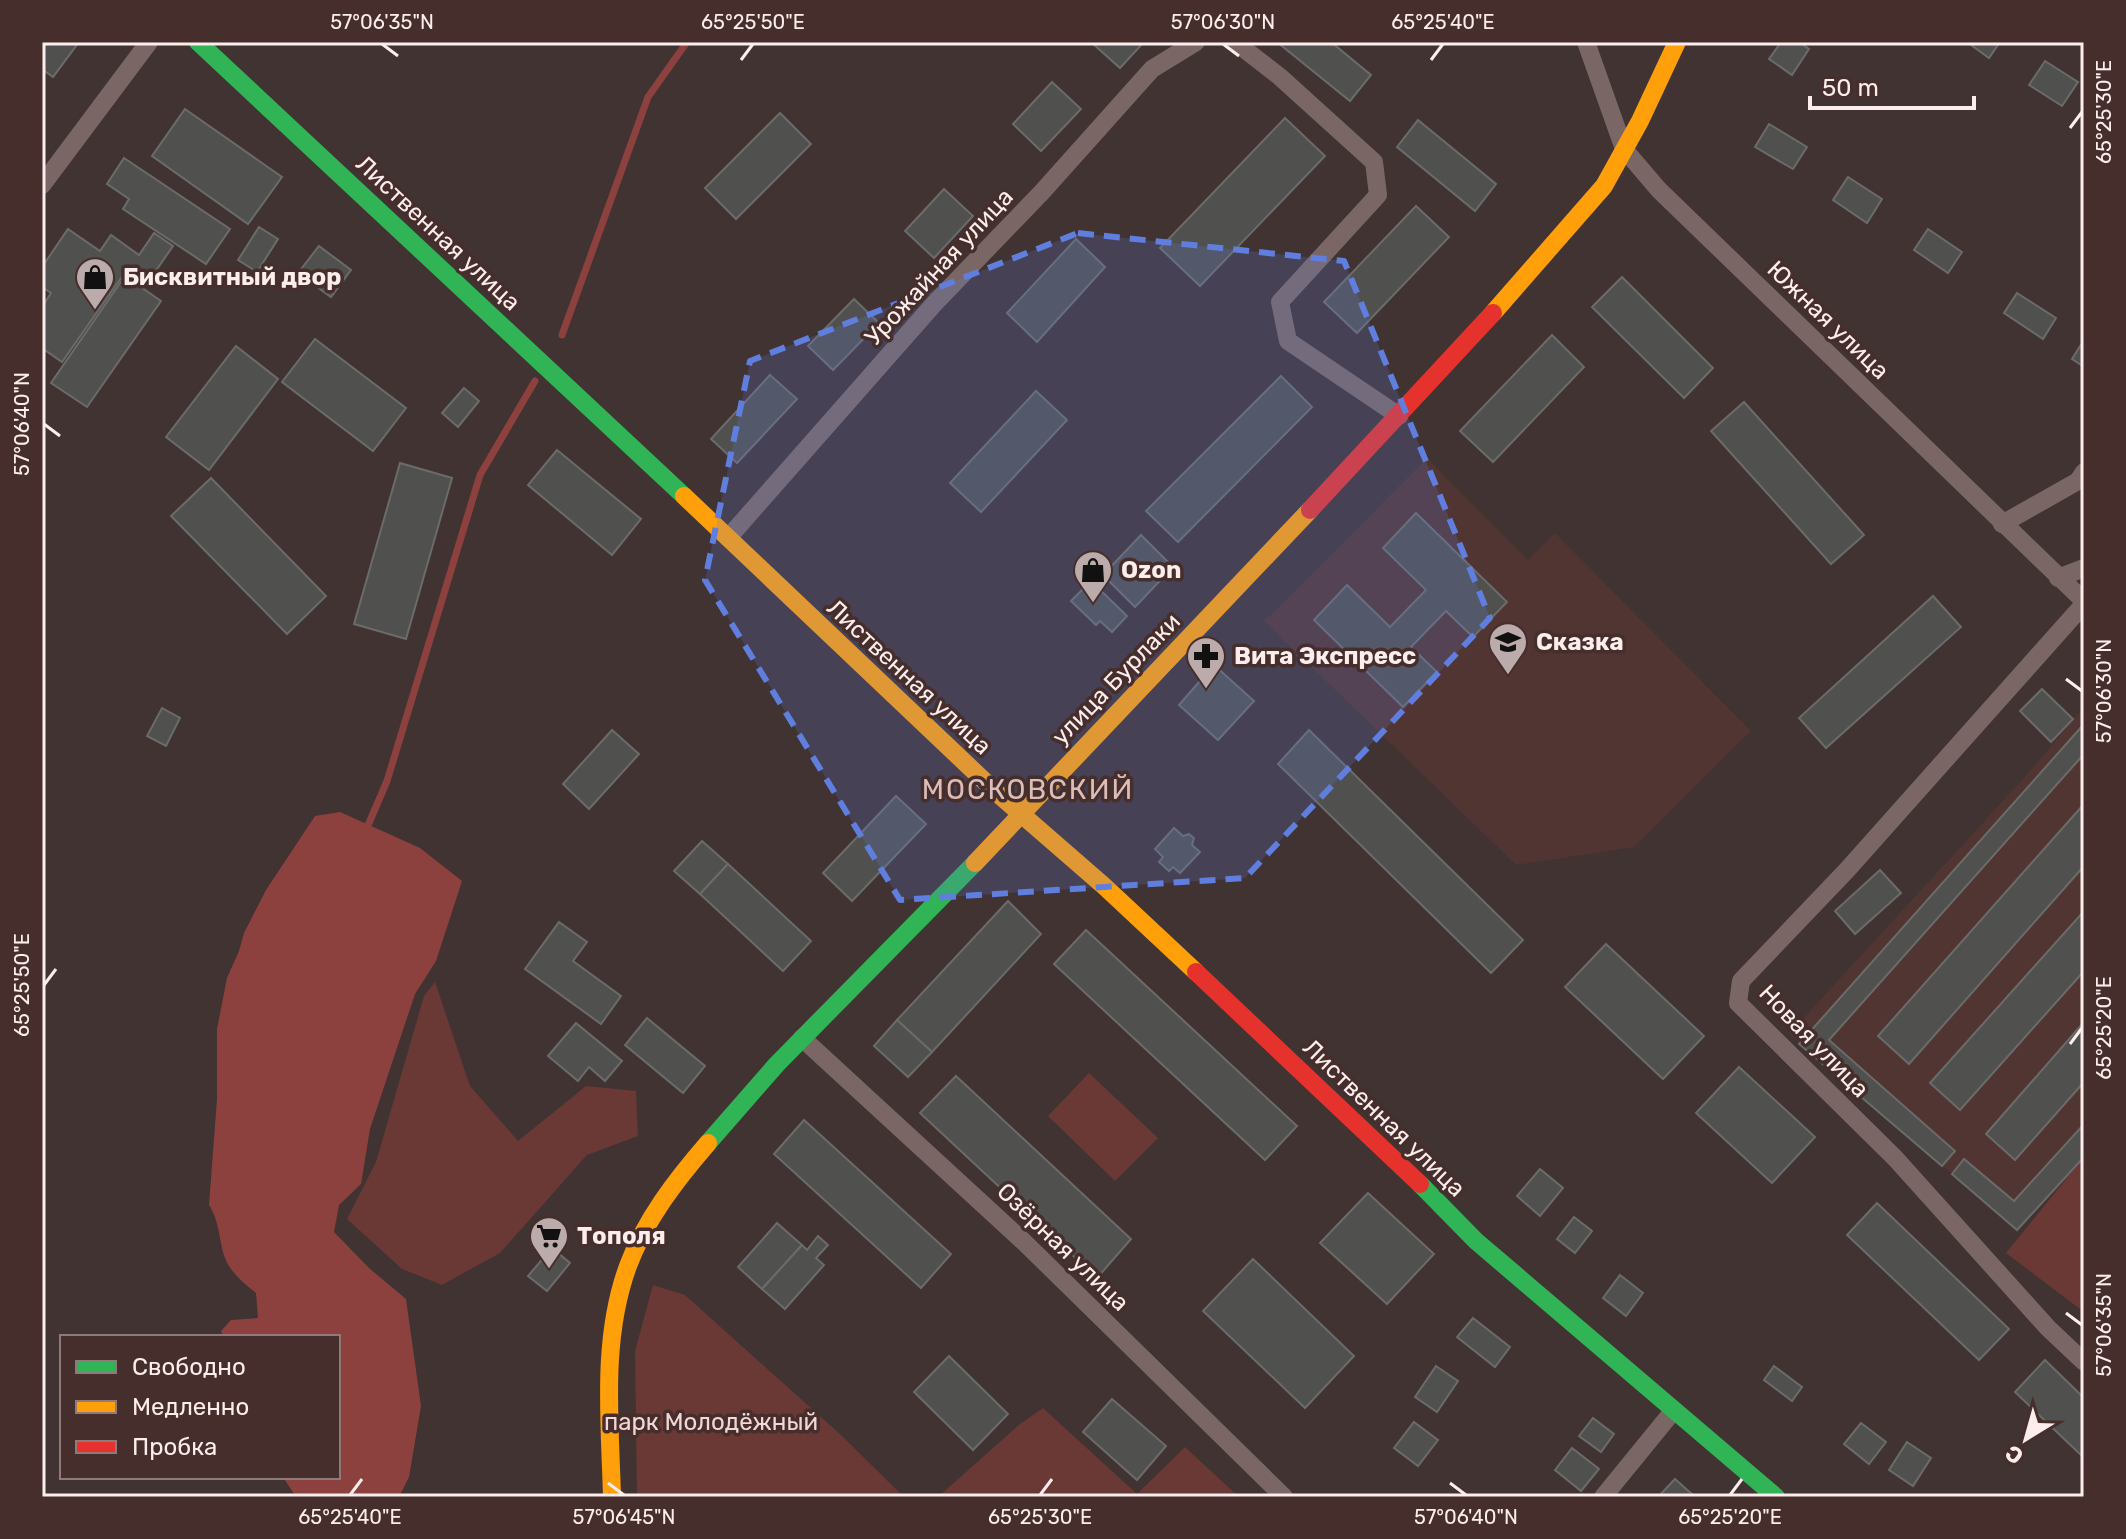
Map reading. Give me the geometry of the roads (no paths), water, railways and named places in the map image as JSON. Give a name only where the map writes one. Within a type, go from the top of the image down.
[{"type":"street","points":[[42,185],[149,42]]},
{"type":"street","name":"Лиственная улица","points":[[198,42],[1021,814],[1104,886],[1388,1151],[1476,1241],[1776,1497]]},
{"type":"street","name":"Урожайная улица","points":[[728,538],[934,304],[1042,192],[1152,69],[1196,42]]},
{"type":"street","points":[[1235,42],[1279,76],[1374,162],[1378,195],[1280,302],[1288,341],[1399,416]]},
{"type":"street","name":"Южная улица","points":[[1586,42],[1624,149],[1667,198],[2084,603]]},
{"type":"street","name":"улица Бурлаки","points":[[612,1497],[609,1404],[612,1328],[628,1266],[659,1205],[802,1038],[1021,814],[1399,416],[1524,279],[1604,186],[1640,121],[1677,42]]},
{"type":"street","points":[[2002,524],[2078,481],[2084,472]]},
{"type":"street","points":[[2058,578],[2084,568]]},
{"type":"street","name":"Новая улица","points":[[2084,603],[1847,870],[1741,981],[1738,1003],[1895,1158],[2048,1328],[2084,1362]]},
{"type":"street","name":"Озёрная улица","points":[[802,1038],[1024,1242],[1284,1497]]},
{"type":"street","points":[[1603,1497],[1674,1410]]},
{"type":"waterway","points":[[562,335],[648,97],[687,42]]},
{"type":"waterway","points":[[366,830],[387,781],[480,475],[535,381]]},
{"type":"place","name":"Бисквитный двор","points":[[95,311]]},
{"type":"place","name":"Ozon","points":[[1093,604]]},
{"type":"place","name":"Сказка","points":[[1508,676]]},
{"type":"place","name":"Вита Экспресс","points":[[1206,690]]},
{"type":"place","name":"Тополя","points":[[549,1270]]},
{"type":"district","name":"МОСКОВСКИЙ","points":[[1028,789]]},
{"type":"park label","name":"парк Молодёжный","points":[[711,1422]]}]
